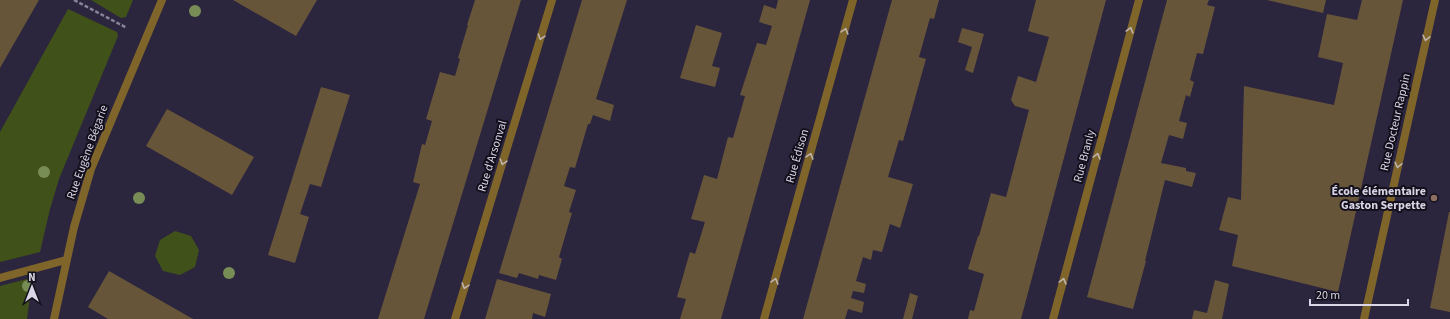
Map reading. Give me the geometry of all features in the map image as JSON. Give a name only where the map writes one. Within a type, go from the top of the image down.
[{"type":"street","name":"Rue Eugène Bégarie","points":[[54,319],[66,260],[91,169],[162,0]]},
{"type":"street","name":"Rue d'Arsonval","points":[[455,319],[552,0]]},
{"type":"street","name":"Rue Édison","points":[[764,319],[853,0]]},
{"type":"street","name":"Rue Branly","points":[[1053,319],[1139,0]]},
{"type":"street","name":"Rue Docteur Rappin","points":[[1364,319],[1435,0]]},
{"type":"street","points":[[0,278],[66,260]]},
{"type":"path","points":[[74,0],[127,28]]},
{"type":"green space","points":[[91,0],[133,0],[126,17],[121,18]]},
{"type":"green space","points":[[68,9],[117,32],[118,36],[59,179],[40,252],[0,262],[0,132]]},
{"type":"green space","points":[[175,231],[191,236],[199,250],[195,267],[180,275],[163,271],[155,256],[160,240]]},
{"type":"green space","points":[[27,279],[31,280],[32,283],[27,319],[0,319],[0,286]]},
{"type":"building","points":[[0,0],[39,0],[0,68]]},
{"type":"building","points":[[233,0],[317,0],[296,36]]},
{"type":"building","points":[[475,0],[521,0],[424,319],[378,319],[420,184],[413,182],[422,144],[425,145],[432,121],[426,119],[440,72],[455,76],[460,59],[458,58]]},
{"type":"building","points":[[582,0],[627,0],[596,99],[614,105],[610,121],[593,115],[590,124],[588,124],[575,168],[570,167],[564,186],[576,190],[569,212],[572,213],[559,257],[562,259],[556,280],[539,275],[538,279],[519,273],[517,278],[499,273]]},
{"type":"building","points":[[778,0],[810,0],[721,319],[680,319],[686,299],[677,297],[690,252],[695,254],[705,222],[691,219],[704,175],[717,179],[728,137],[733,138],[745,96],[740,95],[757,43],[766,45],[772,26],[759,22],[764,5],[776,9]]},
{"type":"building","points":[[892,0],[939,0],[934,19],[930,18],[919,57],[926,59],[903,141],[899,140],[888,177],[913,184],[900,228],[890,224],[882,252],[873,250],[871,260],[863,257],[856,281],[866,284],[864,293],[853,291],[851,298],[864,302],[862,313],[848,309],[845,319],[803,319]]},
{"type":"building","points":[[1036,0],[1106,0],[1021,319],[968,319],[970,310],[974,311],[984,274],[968,269],[991,193],[1006,197],[1029,110],[1015,106],[1011,100],[1018,76],[1036,82],[1049,37],[1028,31]]},
{"type":"building","points":[[1167,0],[1209,0],[1207,5],[1215,7],[1203,54],[1197,53],[1190,80],[1194,82],[1190,97],[1186,95],[1179,121],[1187,123],[1183,139],[1169,135],[1161,163],[1186,168],[1186,171],[1196,173],[1192,187],[1165,180],[1133,309],[1087,297]]},
{"type":"building","points":[[1267,0],[1326,0],[1323,13]]},
{"type":"building","points":[[1362,0],[1403,0],[1338,292],[1232,266],[1238,235],[1219,230],[1228,197],[1241,200],[1244,86],[1334,105],[1343,63],[1318,57],[1327,14],[1357,20]]},
{"type":"building","points":[[696,25],[722,33],[712,66],[720,68],[715,87],[680,78]]},
{"type":"building","points":[[962,28],[984,34],[973,73],[965,70],[972,47],[958,42]]},
{"type":"building","points":[[321,87],[350,95],[321,187],[310,184],[300,214],[309,217],[295,263],[268,255]]},
{"type":"building","points":[[167,109],[254,157],[232,195],[146,146]]},
{"type":"building","points":[[1450,212],[1450,312],[1430,308]]},
{"type":"building","points":[[109,271],[193,319],[108,319],[88,307]]},
{"type":"building","points":[[497,279],[551,294],[545,317],[533,313],[532,319],[485,319]]},
{"type":"building","points":[[1215,280],[1229,284],[1222,319],[1192,319],[1194,310],[1207,313]]},
{"type":"building","points":[[910,293],[918,296],[912,319],[903,319]]},
{"type":"place","name":"École élémentaire Gaston Serpette","points":[[1434,198]]}]
